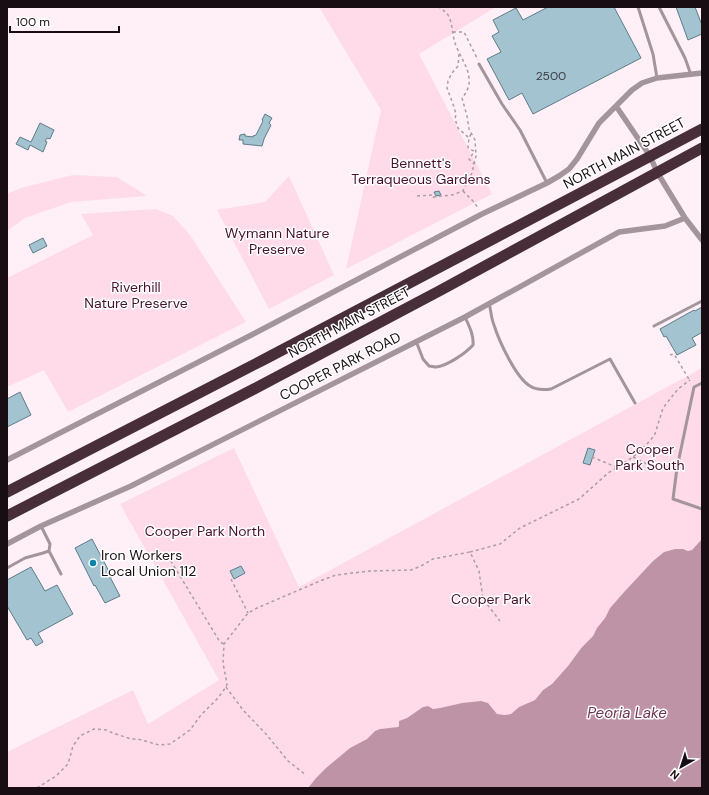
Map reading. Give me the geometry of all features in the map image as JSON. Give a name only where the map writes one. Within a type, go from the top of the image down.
[{"type":"highway","name":"NORTH MAIN STREET","points":[[7,492],[265,359],[702,129]]},
{"type":"highway","name":"NORTH MAIN STREET","points":[[7,516],[275,378],[441,290],[702,148]]},
{"type":"street","points":[[7,460],[259,331],[482,214],[547,183],[569,169],[578,159],[600,123],[637,86],[657,78],[702,73]]},
{"type":"street","points":[[616,106],[650,156],[657,172],[685,218],[701,237]]},
{"type":"street","name":"COOPER PARK ROAD","points":[[7,544],[41,526],[131,486],[465,317],[619,232],[666,226],[685,218]]},
{"type":"lane","points":[[638,7],[653,54],[657,78]]},
{"type":"lane","points":[[659,7],[685,58],[691,75]]},
{"type":"lane","points":[[479,64],[502,104],[520,130],[547,183]]},
{"type":"lane","points":[[654,326],[702,301]]},
{"type":"lane","points":[[489,303],[494,324],[508,357],[520,377],[530,387],[540,390],[551,389],[610,359],[635,403]]},
{"type":"lane","points":[[416,341],[423,359],[429,366],[436,367],[446,364],[474,345],[474,340],[465,317]]},
{"type":"lane","points":[[702,383],[694,387],[678,465],[673,499],[702,509]]},
{"type":"lane","points":[[7,568],[25,558],[43,554],[48,551],[50,544],[41,526]]},
{"type":"lane","points":[[48,551],[61,574]]},
{"type":"path","points":[[417,196],[434,195],[433,197],[452,195],[463,191],[468,181],[476,156],[475,140],[469,129],[462,98],[469,86],[469,78],[455,42],[448,15],[439,7]]},
{"type":"path","points":[[453,32],[464,32],[479,64]]},
{"type":"path","points":[[460,52],[458,66],[452,73],[448,81],[447,88],[454,104],[456,114],[455,119],[458,128],[469,138]]},
{"type":"path","points":[[471,134],[469,138],[469,149],[474,151],[469,160],[474,164]]},
{"type":"path","points":[[463,191],[473,201],[482,214]]},
{"type":"path","points":[[670,355],[674,354],[694,387]]},
{"type":"path","points":[[37,788],[56,776],[68,764],[74,746],[80,736],[88,732],[94,730],[106,730],[131,739],[138,739],[159,745],[170,744],[190,730],[226,687],[227,684],[223,663],[224,644],[248,613],[257,608],[336,575],[411,570],[442,557],[470,552],[500,544],[520,528],[572,503],[608,473],[633,457],[650,441],[663,408],[678,389],[690,380]]},
{"type":"path","points":[[592,457],[616,467]]},
{"type":"path","points":[[633,457],[655,468],[678,465]]},
{"type":"path","points":[[470,552],[479,571],[483,599],[500,621]]},
{"type":"path","points":[[158,557],[166,553],[220,642],[224,644]]},
{"type":"path","points":[[231,579],[248,613]]},
{"type":"path","points":[[226,687],[243,710],[266,734],[288,761],[306,775]]},
{"type":"green space","name":"Bennett's Terraqueous Gardens","points":[[319,7],[496,7],[419,54],[492,194],[346,269],[381,110]]},
{"type":"green space","points":[[73,175],[117,177],[147,196],[71,202],[25,218],[7,231],[7,194],[21,188]]},
{"type":"green space","name":"Wymann Nature Preserve","points":[[289,176],[334,275],[269,309],[217,210],[265,202]]},
{"type":"green space","name":"Riverhill Nature Preserve","points":[[156,209],[173,216],[190,235],[246,322],[68,412],[44,370],[7,387],[7,278],[93,235],[81,214]]},
{"type":"green space","name":"Cooper Park","points":[[702,368],[702,539],[692,550],[688,551],[683,549],[664,552],[653,561],[610,608],[593,636],[582,647],[568,666],[552,684],[543,690],[535,700],[519,707],[511,714],[505,715],[497,714],[488,703],[462,703],[433,709],[428,706],[423,707],[407,718],[399,721],[398,727],[375,731],[367,739],[350,748],[316,778],[308,788],[7,788],[7,752],[133,690],[148,724],[219,680],[120,504],[234,448],[299,587]]},
{"type":"water","name":"Peoria Lake","points":[[702,539],[702,788],[308,788],[326,768],[350,748],[367,739],[375,731],[398,727],[399,721],[407,718],[423,707],[428,706],[433,709],[481,701],[488,703],[497,714],[505,715],[511,714],[519,707],[535,700],[543,690],[552,684],[568,666],[582,647],[593,636],[610,608],[653,561],[664,552],[675,549],[683,549],[688,551],[692,550]]},
{"type":"building","points":[[548,7],[614,7],[641,58],[533,114],[522,93],[509,100],[487,59],[501,52],[492,36],[499,32],[493,20],[516,8],[523,20]]},
{"type":"building","points":[[676,7],[695,7],[702,25],[702,34],[688,40]]},
{"type":"building","points":[[265,114],[272,118],[269,123],[271,125],[262,146],[243,144],[243,140],[239,140],[240,135],[245,134],[245,136],[253,137],[256,135]]},
{"type":"building","points":[[40,123],[54,130],[50,139],[47,138],[45,141],[47,142],[43,152],[30,145],[28,150],[16,144],[20,137],[31,142]]},
{"type":"building","points":[[439,191],[441,195],[436,196],[434,192]]},
{"type":"building","points":[[43,238],[47,246],[33,253],[29,245]]},
{"type":"building","points":[[702,307],[702,334],[701,333],[692,338],[696,345],[677,355],[660,329]]},
{"type":"building","points":[[20,392],[31,415],[7,427],[7,399]]},
{"type":"building","points":[[588,448],[595,450],[590,465],[583,463]]},
{"type":"building","name":"Iron Workers Local Union 112","points":[[92,539],[120,596],[105,603],[95,585],[94,586],[75,548]]},
{"type":"building","points":[[241,566],[245,573],[234,579],[230,571]]},
{"type":"building","points":[[31,567],[45,591],[57,585],[73,614],[38,633],[43,642],[36,646],[31,638],[27,640],[7,606],[7,580]]},
{"type":"place","name":"Iron Workers Local Union 112","points":[[93,563]]},
{"type":"park label","name":"Cooper Park South","points":[[650,458]]},
{"type":"park label","name":"Cooper Park North","points":[[205,531]]}]
